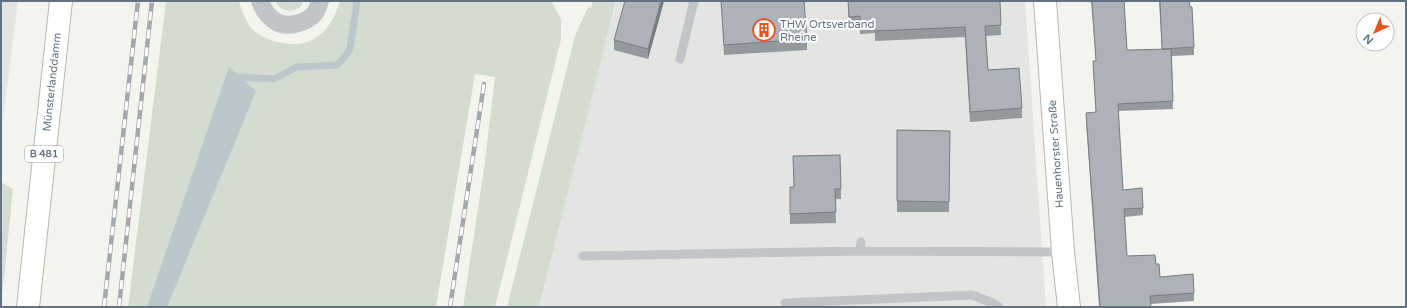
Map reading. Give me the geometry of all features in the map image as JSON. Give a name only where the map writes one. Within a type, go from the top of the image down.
[{"type":"street","name":"Münsterlanddamm","points":[[28,307],[61,1]]},
{"type":"street","points":[[260,1],[264,11],[275,22],[289,25],[303,22],[315,13],[320,1]]},
{"type":"street","name":"Hauenhorster Straße","points":[[1046,1],[1063,252],[1070,307]]},
{"type":"lane","points":[[680,60],[694,1]]},
{"type":"lane","points":[[582,256],[860,246],[1063,252]]},
{"type":"lane","points":[[785,303],[972,295],[993,303],[999,307]]},
{"type":"shaded area","points":[[1,1],[18,1],[3,120],[1,122]]},
{"type":"shaded area","points":[[166,1],[239,1],[248,24],[258,34],[273,41],[297,44],[305,43],[318,37],[327,28],[336,13],[340,1],[551,1],[561,19],[561,39],[495,307],[463,307],[484,169],[495,77],[475,74],[436,307],[128,307]]},
{"type":"shaded area","points":[[275,1],[304,1],[298,8],[290,11],[282,8]]},
{"type":"shaded area","points":[[593,1],[616,1],[539,307],[507,307],[575,36],[588,7],[591,8]]},
{"type":"shaded area","points":[[617,1],[1025,1],[1046,307],[539,307],[597,73]]},
{"type":"shaded area","points":[[229,67],[256,91],[167,307],[147,307]]},
{"type":"shaded area","points":[[1,182],[13,189],[1,306]]},
{"type":"building","points":[[625,1],[661,1],[648,49],[614,40]]},
{"type":"building","name":"THW Ortsverband Rheine","points":[[721,1],[804,1],[807,39],[724,45]]},
{"type":"building","points":[[848,1],[1000,1],[1001,25],[985,26],[988,70],[1019,68],[1022,108],[970,112],[965,27],[875,31],[875,23],[860,24],[860,16],[849,17]]},
{"type":"building","points":[[1092,1],[1124,1],[1127,50],[1171,49],[1173,101],[1118,104],[1123,190],[1142,188],[1143,208],[1124,209],[1127,256],[1155,255],[1156,264],[1159,264],[1160,277],[1193,274],[1194,293],[1150,296],[1151,307],[1100,307],[1086,113],[1096,112],[1093,61],[1096,61]]},
{"type":"building","points":[[1160,1],[1189,1],[1190,7],[1192,7],[1194,47],[1162,49]]},
{"type":"building","points":[[897,130],[950,131],[949,202],[897,201]]},
{"type":"building","points":[[840,155],[841,189],[835,189],[836,212],[790,214],[790,187],[794,187],[793,156]]},
{"type":"waterway","points":[[237,85],[240,77],[274,79],[297,67],[337,65],[350,49],[357,1]]},
{"type":"railway","points":[[104,307],[138,1]]},
{"type":"railway","points":[[119,307],[152,1]]},
{"type":"railway","points":[[450,307],[484,84]]},
{"type":"place","name":"THW Ortsverband Rheine","points":[[764,30]]}]
